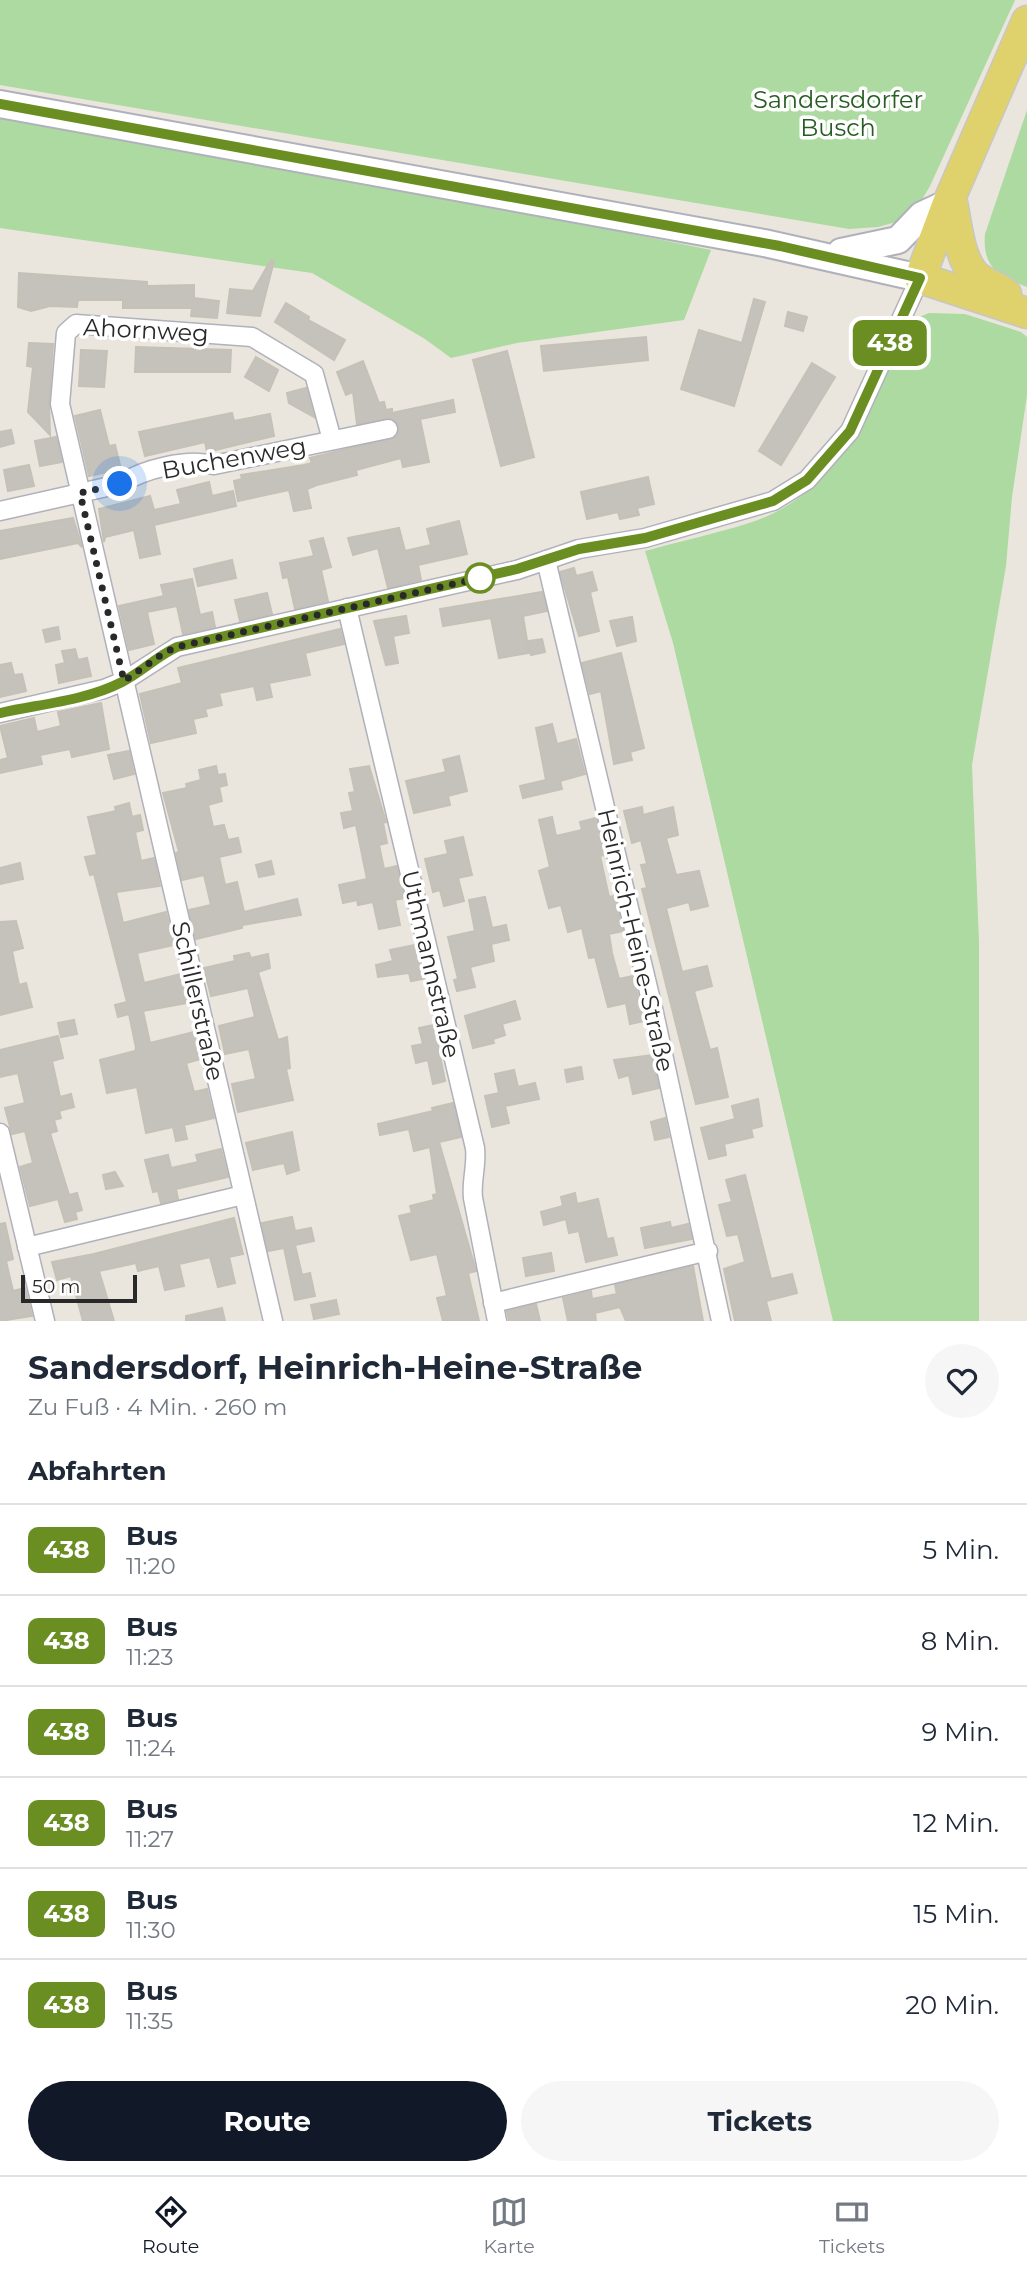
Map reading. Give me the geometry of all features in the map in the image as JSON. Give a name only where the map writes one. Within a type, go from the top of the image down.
[{"type":"main road","points":[[1019,310],[920,278],[949,201],[1027,21]]},
{"type":"main road","points":[[949,201],[961,234],[961,251],[968,265],[981,280],[1005,292],[1019,310]]},
{"type":"street","points":[[0,104],[829,256],[920,278],[850,431],[807,480],[773,501],[744,512],[645,538],[579,549],[517,569],[177,647],[124,681],[91,693],[0,713]]},
{"type":"street","points":[[829,256],[898,240],[922,215],[949,201]]},
{"type":"street","name":"Ahornweg","points":[[124,681],[60,404],[66,333],[76,324],[252,337],[314,374],[332,440]]},
{"type":"street","name":"Buchenweg","points":[[0,511],[120,484],[132,476],[200,461],[214,465],[388,429]]},
{"type":"street","name":"Heinrich-Heine-Straße","points":[[546,559],[708,1251],[707,1264],[721,1321]]},
{"type":"street","name":"Uthmannstraße","points":[[347,608],[475,1149],[477,1163],[471,1186],[495,1312]]},
{"type":"street","name":"Schillerstraße","points":[[124,681],[274,1321]]},
{"type":"street","points":[[0,1133],[45,1321]]},
{"type":"street","points":[[27,1247],[243,1195]]},
{"type":"street","points":[[495,1312],[708,1251]]},
{"type":"green space","name":"Sandersdorfer Busch","points":[[0,0],[1015,0],[930,186],[911,218],[878,227],[849,229],[0,85]]},
{"type":"green space","points":[[1027,110],[1027,287],[994,269],[986,255],[985,234]]},
{"type":"green space","points":[[0,118],[397,186],[711,250],[684,320],[517,343],[451,358],[425,339],[312,273],[0,228]]},
{"type":"green space","points":[[929,313],[965,314],[1021,332],[1027,337],[1027,395],[1012,497],[1006,566],[972,765],[979,942],[979,1321],[833,1321],[673,643],[645,551],[749,523],[781,509],[807,492],[829,471],[863,420],[903,333],[914,319]]},
{"type":"building","points":[[271,260],[274,261],[260,316],[227,313],[230,289],[253,291]]},
{"type":"building","points":[[19,273],[147,282],[147,286],[194,285],[194,298],[219,301],[217,318],[191,316],[192,308],[123,308],[123,300],[78,300],[77,307],[50,306],[31,311],[18,307]]},
{"type":"building","points":[[754,299],[765,302],[734,406],[681,389],[699,330],[742,343]]},
{"type":"building","points":[[286,303],[309,317],[308,320],[345,340],[334,360],[275,322]]},
{"type":"building","points":[[788,312],[807,317],[803,331],[785,326]]},
{"type":"building","points":[[646,337],[648,360],[544,371],[541,346]]},
{"type":"building","points":[[29,343],[53,344],[50,435],[28,412],[33,367],[27,366]]},
{"type":"building","points":[[136,347],[231,350],[230,372],[135,372]]},
{"type":"building","points":[[81,350],[107,351],[104,387],[79,386]]},
{"type":"building","points":[[507,351],[534,457],[501,466],[473,360]]},
{"type":"building","points":[[256,357],[278,370],[269,391],[245,377]]},
{"type":"building","points":[[363,361],[379,403],[384,402],[386,410],[392,409],[392,413],[453,400],[455,412],[420,419],[429,462],[403,467],[401,458],[356,470],[357,475],[317,485],[307,489],[311,508],[294,511],[289,490],[238,501],[234,481],[242,479],[241,475],[304,465],[312,463],[310,458],[396,437],[399,427],[392,418],[357,424],[353,392],[346,395],[337,372]]},
{"type":"building","points":[[812,363],[835,377],[781,465],[759,451]]},
{"type":"building","points":[[306,388],[314,417],[289,403],[287,393]]},
{"type":"building","points":[[100,410],[109,446],[115,445],[121,469],[89,476],[75,416]]},
{"type":"building","points":[[232,413],[234,421],[270,414],[274,436],[207,452],[205,442],[145,456],[139,432]]},
{"type":"building","points":[[11,430],[14,443],[0,447],[0,432]]},
{"type":"building","points":[[56,437],[62,462],[40,466],[35,441]]},
{"type":"building","points":[[29,465],[34,486],[8,491],[4,470]]},
{"type":"building","points":[[648,477],[654,504],[637,508],[639,515],[620,519],[618,512],[587,519],[581,492]]},
{"type":"building","points":[[209,482],[212,496],[233,491],[236,506],[154,525],[160,554],[140,558],[134,530],[105,537],[104,542],[99,509],[150,496],[154,510],[181,504],[177,490]]},
{"type":"building","points":[[73,518],[82,547],[78,543],[0,559],[0,531]]},
{"type":"building","points":[[459,521],[467,554],[418,565],[421,580],[388,588],[378,548],[353,555],[348,538],[399,528],[405,551],[431,545],[427,529]]},
{"type":"building","points":[[323,538],[331,567],[321,570],[328,601],[295,609],[288,577],[283,578],[280,563],[314,556],[310,541]]},
{"type":"building","points":[[232,560],[236,578],[198,586],[194,569]]},
{"type":"building","points":[[574,568],[576,576],[592,572],[597,590],[590,592],[599,631],[579,636],[560,572]]},
{"type":"building","points":[[192,579],[200,615],[212,612],[215,627],[183,634],[177,606],[147,612],[154,644],[129,650],[119,606],[164,596],[161,585]]},
{"type":"building","points":[[542,592],[547,611],[523,616],[529,653],[499,658],[491,618],[443,626],[440,609]]},
{"type":"building","points":[[267,593],[272,614],[240,621],[235,600]]},
{"type":"building","points":[[406,616],[409,633],[393,636],[398,663],[386,665],[374,621]]},
{"type":"building","points":[[632,617],[636,641],[617,646],[610,621]]},
{"type":"building","points":[[58,627],[60,639],[46,642],[43,630]]},
{"type":"building","points":[[340,629],[344,644],[305,653],[310,675],[269,683],[272,697],[257,700],[254,686],[219,693],[222,705],[205,709],[207,716],[193,719],[196,733],[151,743],[140,694],[182,683],[178,668]]},
{"type":"building","points":[[542,639],[545,652],[531,655],[528,641]]},
{"type":"building","points":[[75,649],[78,660],[87,658],[91,676],[59,683],[56,665],[65,663],[62,651]]},
{"type":"building","points":[[621,653],[644,748],[630,752],[632,760],[614,764],[601,691],[590,694],[582,663]]},
{"type":"building","points":[[11,663],[14,675],[22,674],[26,691],[0,697],[0,665]]},
{"type":"building","points":[[101,703],[109,749],[72,757],[70,749],[40,755],[42,764],[0,773],[0,760],[8,758],[0,726],[34,718],[37,732],[61,726],[58,712]]},
{"type":"building","points":[[552,724],[557,744],[576,739],[585,774],[560,781],[562,789],[523,798],[520,786],[546,780],[536,728]]},
{"type":"building","points":[[129,751],[134,774],[114,779],[108,755]]},
{"type":"building","points":[[459,756],[467,791],[448,796],[450,805],[414,813],[406,781],[446,772],[443,760]]},
{"type":"building","points":[[216,766],[218,775],[225,774],[227,785],[219,787],[222,801],[208,805],[213,827],[224,825],[228,840],[238,838],[241,852],[219,857],[225,885],[237,882],[244,912],[297,899],[301,915],[242,925],[242,928],[196,939],[189,910],[211,905],[204,875],[182,880],[176,853],[179,852],[163,793],[187,788],[186,784],[201,780],[199,770]]},
{"type":"building","points":[[369,766],[386,822],[383,823],[387,843],[379,845],[384,869],[397,866],[404,898],[395,900],[400,925],[379,929],[373,902],[358,905],[357,900],[343,903],[339,885],[367,879],[356,825],[344,828],[341,813],[353,811],[349,793],[355,792],[350,769]]},
{"type":"building","points":[[129,803],[132,817],[140,815],[143,830],[135,832],[141,861],[154,858],[160,886],[116,892],[123,923],[166,912],[174,945],[137,953],[144,983],[181,974],[187,1003],[143,1011],[150,1043],[194,1032],[201,1059],[186,1063],[194,1092],[207,1089],[214,1118],[184,1125],[187,1139],[176,1141],[173,1127],[146,1133],[137,1087],[107,1093],[100,1060],[135,1051],[136,1048],[129,1014],[118,1017],[115,1005],[127,1002],[94,874],[90,875],[85,857],[97,855],[88,817],[116,811],[115,807]]},
{"type":"building","points":[[642,807],[643,815],[673,807],[678,835],[666,838],[676,875],[699,871],[708,906],[691,910],[689,902],[666,908],[682,972],[707,966],[712,986],[694,991],[710,1050],[717,1048],[728,1097],[696,1104],[642,889],[647,888],[641,865],[647,864],[641,840],[632,843],[624,811]]},
{"type":"building","points":[[552,817],[556,836],[582,830],[580,822],[596,818],[605,855],[600,856],[609,897],[614,896],[623,931],[609,934],[612,953],[619,979],[633,976],[644,1021],[630,1024],[626,1003],[608,1007],[595,957],[589,958],[582,928],[568,932],[561,905],[549,908],[539,871],[550,867],[539,820]]},
{"type":"building","points":[[463,837],[472,875],[458,878],[464,901],[444,906],[440,890],[433,892],[425,859],[448,854],[445,841]]},
{"type":"building","points":[[271,861],[274,874],[259,877],[256,865]]},
{"type":"building","points":[[20,863],[23,879],[0,884],[0,868]]},
{"type":"building","points":[[485,897],[492,928],[506,925],[509,940],[491,944],[494,961],[470,967],[475,987],[457,991],[454,980],[458,979],[448,937],[475,931],[469,900]]},
{"type":"building","points":[[16,921],[23,948],[12,951],[19,985],[26,983],[32,1007],[0,1015],[0,922]]},
{"type":"building","points":[[415,945],[423,979],[411,981],[409,973],[378,977],[376,965],[393,961],[390,950]]},
{"type":"building","points":[[249,953],[251,958],[268,954],[270,968],[258,972],[278,1040],[287,1037],[290,1068],[286,1069],[293,1100],[238,1112],[232,1084],[256,1079],[249,1049],[225,1054],[219,1026],[255,1017],[248,988],[211,996],[204,968],[235,961],[234,956]]},
{"type":"building","points":[[515,1001],[520,1019],[502,1024],[505,1035],[493,1039],[494,1043],[473,1048],[465,1016]]},
{"type":"building","points":[[74,1020],[77,1034],[61,1037],[58,1023]]},
{"type":"building","points":[[434,1025],[445,1081],[433,1084],[428,1060],[416,1063],[412,1046],[423,1044],[419,1028]]},
{"type":"building","points":[[58,1036],[63,1058],[52,1061],[60,1097],[71,1094],[74,1107],[59,1111],[61,1118],[54,1120],[57,1131],[50,1133],[69,1195],[77,1193],[82,1210],[75,1212],[77,1219],[65,1222],[58,1199],[30,1206],[20,1167],[33,1163],[25,1131],[12,1134],[5,1108],[25,1103],[18,1073],[0,1077],[0,1050]]},
{"type":"building","points":[[652,1055],[659,1088],[633,1094],[629,1075],[619,1078],[614,1060]]},
{"type":"building","points":[[581,1067],[583,1079],[567,1082],[565,1070]]},
{"type":"building","points":[[514,1070],[518,1087],[535,1083],[539,1099],[505,1106],[509,1123],[492,1127],[485,1096],[499,1093],[495,1074]]},
{"type":"building","points":[[758,1099],[762,1126],[751,1129],[753,1137],[724,1144],[726,1155],[709,1159],[701,1128],[735,1119],[732,1106]]},
{"type":"building","points":[[453,1103],[461,1137],[439,1142],[476,1271],[468,1273],[479,1321],[443,1321],[437,1298],[447,1296],[437,1254],[411,1260],[399,1216],[412,1213],[410,1206],[434,1200],[433,1195],[437,1194],[430,1147],[414,1151],[409,1129],[380,1135],[378,1124],[433,1111],[432,1108]]},
{"type":"building","points":[[665,1118],[669,1137],[655,1140],[651,1122]]},
{"type":"building","points":[[292,1132],[299,1170],[287,1174],[284,1163],[253,1170],[246,1143]]},
{"type":"building","points":[[221,1149],[228,1177],[176,1189],[178,1199],[161,1203],[158,1191],[153,1192],[145,1160],[168,1155],[171,1168],[198,1162],[196,1155]]},
{"type":"building","points":[[115,1172],[123,1186],[106,1189],[103,1175]]},
{"type":"building","points":[[745,1175],[771,1279],[792,1274],[797,1293],[766,1301],[771,1321],[735,1321],[724,1269],[745,1262],[738,1234],[727,1236],[719,1205],[732,1202],[726,1180]]},
{"type":"building","points":[[575,1193],[577,1204],[598,1199],[607,1239],[613,1238],[617,1255],[586,1262],[579,1231],[569,1233],[566,1219],[544,1225],[541,1212],[563,1206],[561,1197]]},
{"type":"building","points":[[292,1217],[295,1231],[311,1228],[314,1241],[295,1245],[302,1275],[310,1273],[315,1296],[295,1300],[284,1248],[268,1251],[262,1223]]},
{"type":"building","points":[[234,1218],[243,1254],[229,1257],[235,1283],[218,1287],[210,1257],[179,1264],[184,1286],[165,1290],[159,1266],[138,1271],[136,1263],[99,1271],[114,1321],[83,1321],[71,1276],[57,1280],[52,1262]]},
{"type":"building","points":[[670,1222],[671,1228],[688,1224],[692,1239],[645,1248],[641,1228]]},
{"type":"building","points":[[5,1223],[13,1259],[6,1261],[13,1291],[25,1288],[32,1316],[0,1321],[0,1224]]},
{"type":"building","points":[[551,1253],[554,1271],[526,1276],[523,1258]]},
{"type":"building","points":[[693,1266],[703,1321],[626,1321],[620,1307],[595,1313],[596,1321],[568,1321],[563,1298],[591,1291],[592,1299],[617,1294],[615,1285]]},
{"type":"building","points":[[336,1300],[339,1314],[314,1319],[311,1305]]},
{"type":"building","points":[[536,1304],[540,1321],[509,1321],[507,1311]]},
{"type":"building","points":[[222,1308],[225,1321],[186,1321],[186,1316]]},
{"type":"bus line","name":"438","points":[[0,104],[780,246],[920,278],[850,431],[807,480],[773,501],[687,528],[579,549],[517,569],[177,647],[124,681],[104,690],[0,713]]},
{"type":"route","points":[[120,484],[80,493],[123,667],[124,681],[177,647],[480,578]]}]
